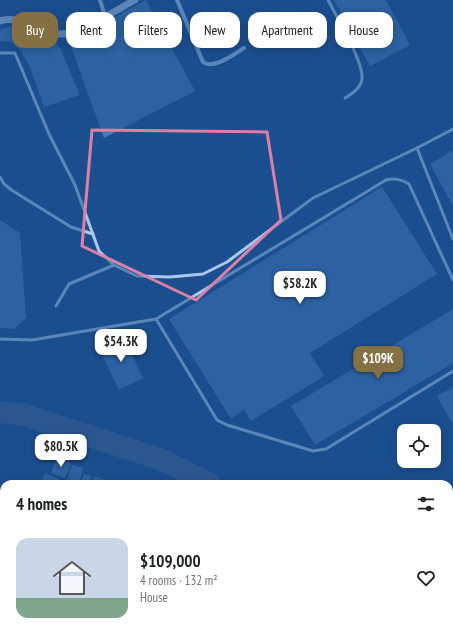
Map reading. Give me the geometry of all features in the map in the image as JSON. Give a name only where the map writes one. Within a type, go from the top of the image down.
[{"type":"street","points":[[100,0],[104,12]]},
{"type":"street","points":[[112,12],[135,0]]},
{"type":"street","points":[[177,0],[203,62],[206,65],[214,64],[244,48]]},
{"type":"street","points":[[0,21],[16,19],[46,32],[66,34]]},
{"type":"lane","points":[[328,0],[350,42],[362,70],[363,79],[359,86],[353,94],[345,98]]},
{"type":"lane","points":[[0,53],[15,53],[49,134],[75,185],[99,251],[114,265],[136,276],[170,277],[203,274],[227,262],[312,198],[417,148],[453,129]]},
{"type":"lane","points":[[417,148],[453,240]]},
{"type":"lane","points":[[0,177],[4,184],[13,191],[71,227],[93,234]]},
{"type":"lane","points":[[0,339],[32,340],[156,319],[386,180],[394,178],[403,180],[409,184],[453,280]]},
{"type":"lane","points":[[56,306],[69,284],[114,265]]},
{"type":"lane","points":[[156,319],[217,420],[227,425],[313,451],[326,449],[453,371]]},
{"type":"highlighted area","points":[[92,130],[267,132],[281,220],[196,300],[82,246]]},
{"type":"building","points":[[146,0],[152,12],[124,12],[124,48],[172,48],[195,91],[104,138],[71,48],[116,48],[116,16]]},
{"type":"building","points":[[334,0],[386,0],[392,12],[341,12]]},
{"type":"building","points":[[393,13],[410,45],[370,66],[360,48],[393,48]]},
{"type":"building","points":[[12,27],[12,42],[0,41],[0,29]]},
{"type":"building","points":[[58,46],[80,95],[44,107],[29,65],[18,48],[58,48]]},
{"type":"building","points":[[453,150],[453,206],[430,164]]},
{"type":"building","points":[[382,187],[437,274],[310,353],[324,376],[251,421],[244,410],[231,419],[169,319]]},
{"type":"building","points":[[0,220],[20,233],[26,318],[14,329],[0,328]]},
{"type":"building","points":[[453,309],[453,363],[315,445],[291,406]]},
{"type":"building","points":[[123,336],[143,378],[119,390],[99,348]]},
{"type":"building","points":[[453,387],[453,425],[437,396]]},
{"type":"building","points":[[57,457],[71,463],[65,478],[51,473]]},
{"type":"building","points":[[72,465],[83,468],[80,480],[67,480]]},
{"type":"building","points":[[45,473],[60,480],[42,480]]},
{"type":"building","points":[[84,474],[91,476],[90,480],[82,480]]},
{"type":"building","points":[[94,476],[105,480],[93,480]]},
{"type":"waterway","points":[[0,412],[25,415],[160,459],[202,480]]}]
